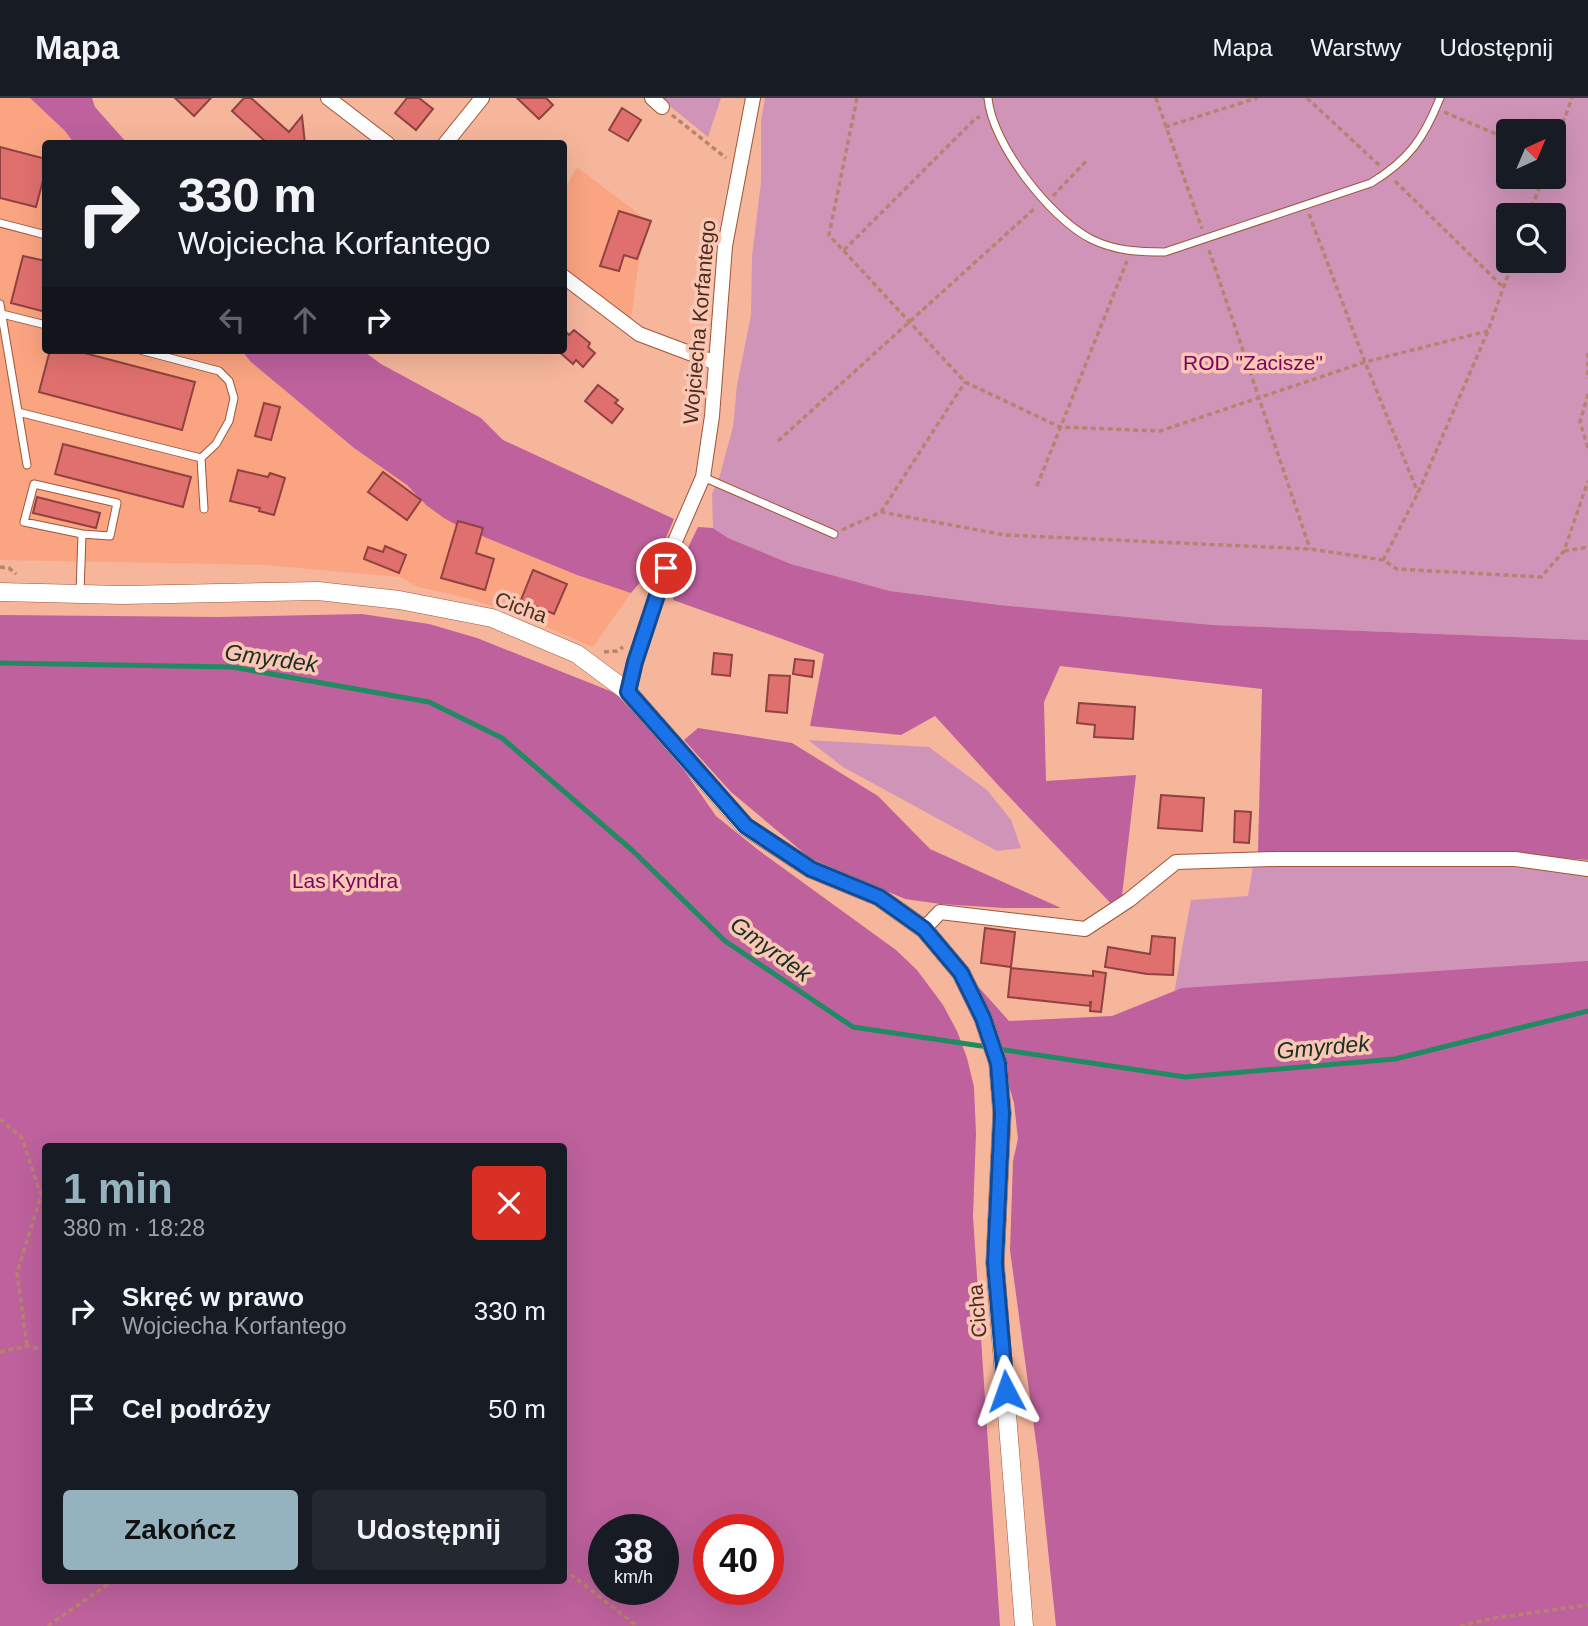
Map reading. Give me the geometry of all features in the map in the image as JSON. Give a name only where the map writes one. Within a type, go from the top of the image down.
[{"type":"street","points":[[328,98],[383,140]]},
{"type":"street","points":[[447,140],[482,98]]},
{"type":"street","name":"Wojciecha Korfantego","points":[[674,546],[703,477],[712,416],[725,246],[753,98]]},
{"type":"street","points":[[567,279],[639,334],[716,363]]},
{"type":"street","points":[[628,692],[666,568]]},
{"type":"street","name":"Cicha","points":[[0,592],[79,594],[318,591],[399,600],[492,618],[577,654],[628,692],[746,826],[811,869],[879,897],[924,929],[961,973],[983,1018],[997,1061],[1002,1113],[995,1263],[1024,1626]]},
{"type":"street","points":[[924,929],[940,912],[1085,929],[1129,900],[1176,862],[1275,859],[1515,859],[1588,869]]},
{"type":"lane","points":[[988,98],[990,113],[1003,144],[1017,167],[1046,201],[1074,229],[1093,240],[1130,252],[1165,252],[1371,183],[1409,154],[1424,135],[1440,98]]},
{"type":"lane","points":[[0,223],[42,234]]},
{"type":"lane","points":[[0,304],[27,465]]},
{"type":"lane","points":[[2,314],[42,324]]},
{"type":"lane","points":[[155,354],[219,371],[229,381],[234,398],[229,421],[216,444],[201,458]]},
{"type":"lane","points":[[18,412],[201,458]]},
{"type":"lane","points":[[201,458],[204,509]]},
{"type":"lane","points":[[703,477],[834,534]]},
{"type":"lane","points":[[34,484],[117,503],[110,537],[82,534],[24,522],[34,484]]},
{"type":"lane","points":[[79,594],[82,534]]},
{"type":"path","points":[[857,98],[829,234],[965,382],[1060,427],[1160,431],[1365,362],[1488,331]]},
{"type":"path","points":[[1156,98],[1310,550]]},
{"type":"path","points":[[1165,127],[1257,98]]},
{"type":"path","points":[[1307,98],[1503,287]]},
{"type":"path","points":[[1564,119],[1572,98]]},
{"type":"path","points":[[657,102],[738,168]]},
{"type":"path","points":[[1436,108],[1496,134]]},
{"type":"path","points":[[844,250],[976,118],[990,113]]},
{"type":"path","points":[[778,441],[1046,201],[1088,159]]},
{"type":"path","points":[[1306,205],[1418,493]]},
{"type":"path","points":[[1037,486],[1130,252]]},
{"type":"path","points":[[1383,560],[1418,493],[1488,331],[1508,273]]},
{"type":"path","points":[[1588,353],[1588,379]]},
{"type":"path","points":[[834,534],[881,512],[965,382]]},
{"type":"path","points":[[1588,394],[1580,422],[1588,448]]},
{"type":"path","points":[[881,512],[1005,535],[1310,550],[1383,560],[1397,569],[1541,578],[1564,551],[1588,481]]},
{"type":"path","points":[[1564,551],[1588,547]]},
{"type":"path","points":[[0,1119],[22,1138],[41,1195],[17,1273],[27,1346]]},
{"type":"path","points":[[0,1352],[27,1346],[42,1349]]},
{"type":"path","points":[[567,1571],[637,1626]]},
{"type":"path","points":[[48,1626],[108,1584]]},
{"type":"path","points":[[1460,1626],[1495,1618],[1588,1605]]},
{"type":"shaded area","points":[[0,98],[30,98],[72,140],[42,140],[42,354],[244,354],[354,448],[407,485],[426,505],[460,527],[577,575],[631,593],[593,647],[510,612],[463,597],[418,587],[400,577],[264,565],[0,560]]},
{"type":"shaded area","points":[[577,167],[651,223],[639,260],[631,319],[567,270],[567,185]]},
{"type":"green space","points":[[30,98],[92,98],[95,107],[124,140],[72,140]]},
{"type":"green space","points":[[660,98],[721,98],[708,137]]},
{"type":"green space","name":"ROD \"Zacisze\"","points":[[765,98],[1588,98],[1588,640],[1213,625],[1000,605],[890,591],[791,564],[728,538],[713,528],[712,494],[733,427],[737,385],[751,315],[752,257],[761,182],[761,121]]},
{"type":"green space","points":[[244,354],[367,354],[481,418],[503,440],[674,519],[654,566],[631,593],[577,575],[460,527],[426,505],[407,485],[354,448]]},
{"type":"green space","points":[[698,527],[713,528],[728,538],[791,564],[890,591],[1000,605],[1213,625],[1588,640],[1588,860],[1509,854],[1258,852],[1262,689],[1060,666],[1044,702],[1046,781],[1136,775],[1120,913],[935,716],[901,735],[810,726],[824,654],[673,600],[685,554]]},
{"type":"green space","name":"Las Kyndra","points":[[362,614],[429,624],[477,638],[615,693],[672,753],[716,816],[896,950],[917,970],[943,1005],[957,1031],[974,1087],[976,1134],[973,1216],[1000,1626],[0,1626],[0,615],[218,617]]},
{"type":"green space","points":[[698,728],[792,743],[878,796],[930,849],[1061,908],[1004,908],[905,899],[810,858],[731,792],[684,740]]},
{"type":"green space","points":[[808,740],[929,747],[987,790],[1011,820],[1021,848],[997,851],[843,767]]},
{"type":"green space","points":[[1253,866],[1512,867],[1588,874],[1588,972],[1173,999],[1191,900],[1248,896]]},
{"type":"green space","points":[[1588,961],[1588,1626],[1056,1626],[1039,1464],[1010,1250],[1013,1161],[1018,1139],[1014,1103],[991,1023],[966,973],[1009,1021],[1112,1016],[1182,988]]},
{"type":"building","points":[[175,98],[211,98],[194,116]]},
{"type":"building","points":[[244,98],[251,98],[289,132],[302,116],[305,140],[264,140],[232,111]]},
{"type":"building","points":[[407,98],[419,98],[433,109],[416,130],[395,113]]},
{"type":"building","points":[[517,98],[546,98],[553,105],[539,119]]},
{"type":"building","points":[[622,108],[641,120],[628,141],[609,130]]},
{"type":"building","points":[[0,147],[42,158],[42,184],[36,207],[0,198]]},
{"type":"building","points":[[619,211],[651,221],[637,259],[624,255],[619,271],[600,266]]},
{"type":"building","points":[[23,256],[42,260],[42,311],[11,303]]},
{"type":"building","points":[[574,330],[590,343],[588,347],[595,353],[583,367],[576,360],[573,364],[562,354],[567,354],[567,333],[569,335]]},
{"type":"building","points":[[49,354],[88,354],[195,382],[182,430],[39,392]]},
{"type":"building","points":[[598,385],[618,400],[615,403],[623,409],[612,423],[585,401]]},
{"type":"building","points":[[264,403],[280,407],[271,440],[255,436]]},
{"type":"building","points":[[63,444],[191,477],[183,507],[55,474]]},
{"type":"building","points":[[238,470],[268,477],[270,473],[285,478],[274,515],[259,511],[260,508],[230,501]]},
{"type":"building","points":[[383,472],[421,500],[407,520],[368,492]]},
{"type":"building","points":[[37,497],[100,513],[96,528],[33,513]]},
{"type":"building","points":[[458,521],[483,528],[476,553],[494,559],[485,590],[441,578]]},
{"type":"building","points":[[385,546],[406,555],[399,573],[364,559],[368,547],[383,552]]},
{"type":"building","points":[[533,570],[567,584],[554,614],[521,600]]},
{"type":"building","points":[[714,653],[732,655],[730,676],[712,674]]},
{"type":"building","points":[[795,659],[814,661],[812,677],[793,674]]},
{"type":"building","points":[[769,675],[790,676],[787,713],[766,711]]},
{"type":"building","points":[[1079,703],[1135,707],[1133,739],[1094,737],[1095,725],[1077,723]]},
{"type":"building","points":[[1161,795],[1204,798],[1202,831],[1158,828]]},
{"type":"building","points":[[1235,811],[1251,812],[1249,843],[1234,842]]},
{"type":"building","points":[[985,928],[1015,932],[1011,967],[981,963]]},
{"type":"building","points":[[1152,936],[1175,938],[1173,975],[1105,967],[1108,947],[1150,954]]},
{"type":"building","points":[[1011,968],[1093,976],[1093,971],[1106,973],[1101,1012],[1090,1011],[1091,1002],[1090,1006],[1008,997]]},
{"type":"waterway","name":"Gmyrdek","points":[[0,663],[232,667],[429,702],[502,738],[633,851],[725,941],[853,1027],[988,1047]]},
{"type":"waterway","name":"Gmyrdek","points":[[998,1049],[1185,1077],[1395,1059],[1588,1011]]},
{"type":"route","points":[[666,568],[628,692],[746,826],[811,869],[879,897],[924,929],[961,973],[983,1018],[998,1063],[1002,1113],[995,1263],[1006,1391]]}]
